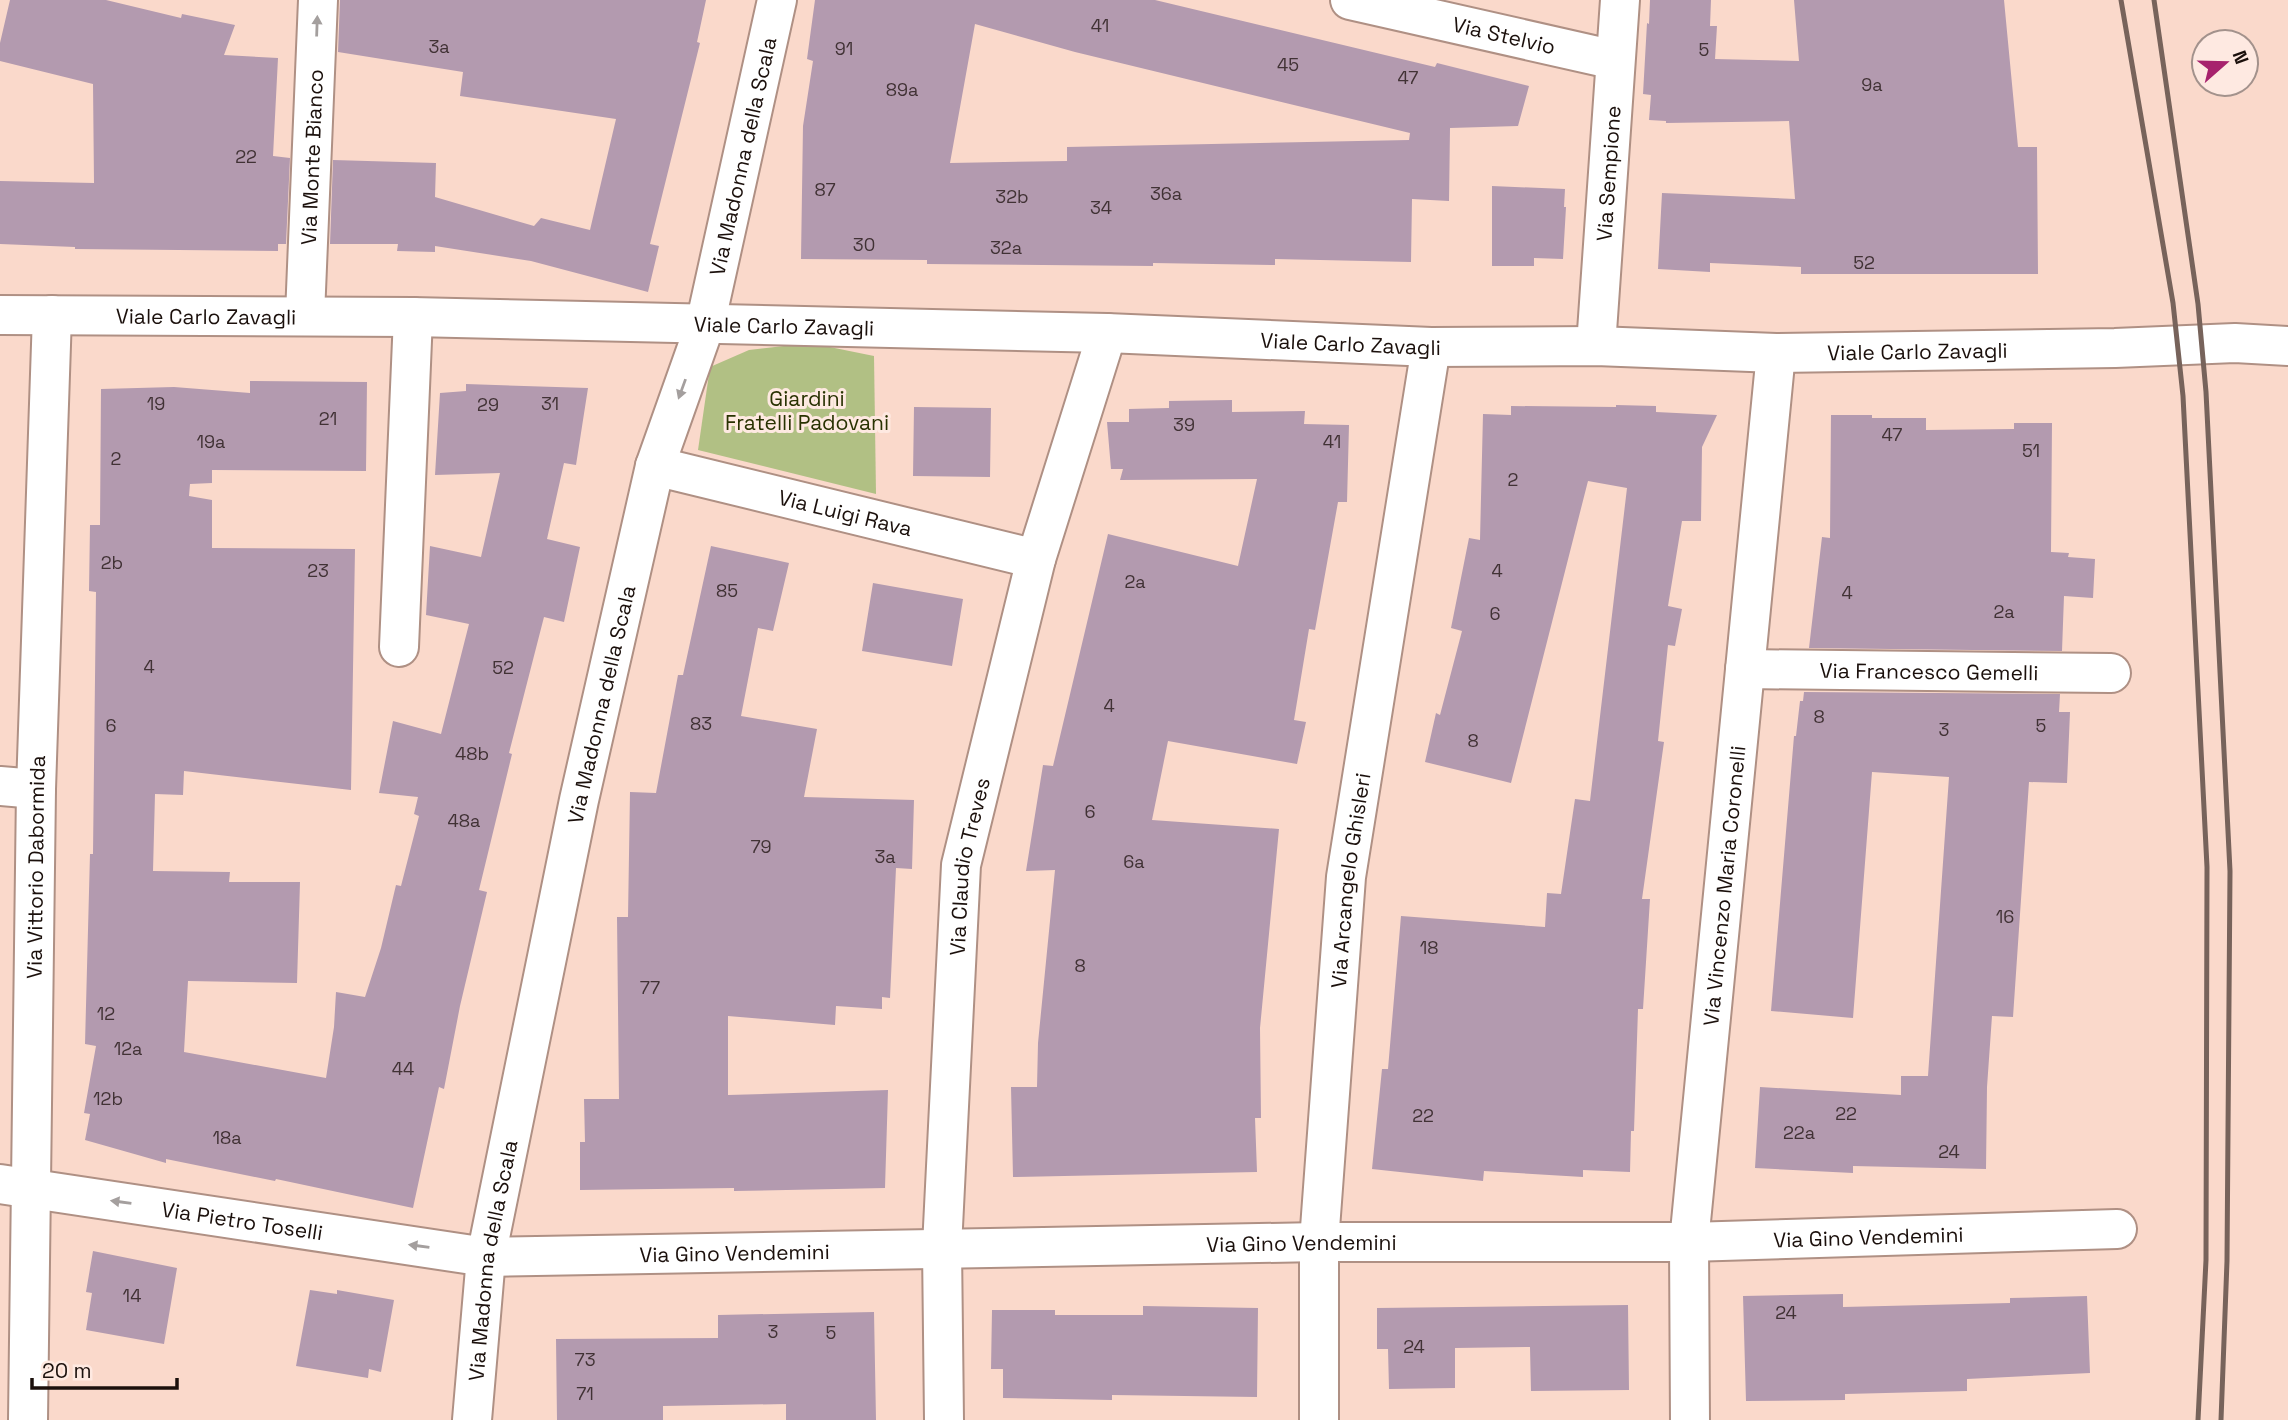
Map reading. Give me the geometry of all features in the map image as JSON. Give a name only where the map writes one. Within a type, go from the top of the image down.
[{"type":"street","name":"Via Monte Bianco","points":[[305,314],[318,0]]},
{"type":"street","name":"Via Madonna della Scala","points":[[472,1420],[486,1256],[579,800],[655,466],[705,324],[776,0]]},
{"type":"street","name":"Via Stelvio","points":[[1350,0],[1615,60]]},
{"type":"street","name":"Via Sempione","points":[[1596,346],[1620,0]]},
{"type":"street","name":"Viale Carlo Zavagli","points":[[0,315],[305,314],[1107,332],[1431,347],[1596,346],[1776,353],[2115,348],[2235,343],[2288,346]]},
{"type":"street","name":"Via Vittorio Dabormida","points":[[28,1420],[16,1186],[18,788],[52,315]]},
{"type":"street","points":[[399,647],[413,317]]},
{"type":"street","name":"Via Claudio Treves","points":[[944,1420],[942,1248],[961,865],[1036,559],[1107,332]]},
{"type":"street","name":"Via Arcangelo Ghisleri","points":[[1320,1420],[1319,1242],[1346,877],[1431,347]]},
{"type":"street","name":"Via Vincenzo Maria Coronelli","points":[[1690,1420],[1689,1242],[1776,353]]},
{"type":"street","name":"Via Luigi Rava","points":[[655,466],[1036,559]]},
{"type":"street","name":"Via Francesco Gemelli","points":[[1745,669],[2111,673]]},
{"type":"street","name":"Via Pietro Toselli","points":[[16,1186],[486,1256]]},
{"type":"street","name":"Via Gino Vendemini","points":[[486,1256],[1319,1242],[1689,1242],[2117,1229]]},
{"type":"green space","name":"Giardini Fratelli Padovani","points":[[810,343],[874,356],[876,494],[698,450],[710,367],[749,350]]},
{"type":"building","points":[[10,0],[106,0],[181,18],[182,14],[235,25],[224,55],[278,58],[273,156],[290,158],[286,244],[278,244],[278,251],[75,249],[0,244],[0,181],[94,183],[93,84],[0,61],[0,43]]},
{"type":"building","points":[[340,0],[706,0],[697,42],[700,43],[650,244],[659,246],[648,292],[531,261],[435,246],[435,252],[397,251],[398,244],[330,244],[333,160],[436,163],[435,197],[534,226],[541,218],[590,230],[616,119],[460,96],[463,72],[338,52]]},
{"type":"building","points":[[815,0],[1155,0],[1435,67],[1437,63],[1529,86],[1518,126],[1450,128],[1449,201],[1412,199],[1411,262],[1275,259],[1275,265],[927,264],[927,260],[801,259],[803,126],[813,61],[807,59]],"holes":[[[975,24],[1075,52],[1410,133],[1409,140],[1067,147],[1067,161],[950,163]]]},
{"type":"building","points":[[1650,0],[1711,0],[1710,26],[1717,26],[1715,59],[1799,61],[1794,0],[2004,0],[2018,147],[2037,147],[2038,274],[1801,274],[1801,267],[1710,263],[1710,272],[1658,269],[1662,193],[1795,199],[1789,121],[1666,123],[1649,120],[1651,95],[1643,94]]},
{"type":"building","points":[[1492,186],[1565,189],[1563,259],[1534,258],[1534,266],[1492,266]]},
{"type":"building","points":[[250,381],[367,382],[366,471],[212,470],[212,483],[190,484],[189,496],[212,500],[212,548],[355,549],[351,790],[184,771],[183,795],[155,794],[153,871],[230,872],[229,882],[300,882],[297,983],[188,981],[184,1052],[326,1078],[336,992],[365,997],[381,948],[396,885],[401,886],[419,816],[414,814],[418,797],[379,793],[393,721],[441,734],[469,624],[426,615],[430,546],[481,557],[500,473],[435,475],[440,393],[466,391],[466,384],[588,388],[576,465],[564,463],[547,539],[580,547],[564,622],[544,617],[509,753],[512,754],[479,890],[487,892],[444,1089],[439,1087],[413,1208],[166,1159],[166,1163],[85,1140],[90,1114],[84,1113],[96,1046],[85,1044],[90,854],[93,854],[96,592],[89,591],[90,525],[100,525],[101,389],[174,387],[250,393]]},
{"type":"building","points":[[1232,400],[1232,412],[1305,411],[1304,424],[1349,425],[1347,502],[1338,502],[1315,630],[1309,629],[1294,720],[1306,722],[1297,764],[1168,741],[1152,820],[1279,829],[1260,1028],[1261,1118],[1255,1118],[1257,1172],[1013,1177],[1011,1087],[1037,1087],[1038,1043],[1055,870],[1026,871],[1043,765],[1053,766],[1108,534],[1238,566],[1257,479],[1120,480],[1123,469],[1111,469],[1107,422],[1129,422],[1129,409],[1169,408],[1169,401]]},
{"type":"building","points":[[1511,406],[1656,406],[1656,412],[1717,415],[1702,447],[1701,521],[1682,521],[1668,606],[1682,609],[1675,646],[1668,645],[1658,741],[1664,742],[1642,899],[1650,899],[1643,1009],[1638,1009],[1630,1172],[1583,1170],[1583,1177],[1484,1171],[1483,1181],[1372,1169],[1382,1069],[1388,1069],[1401,916],[1545,927],[1547,893],[1561,894],[1575,799],[1590,801],[1627,488],[1588,481],[1511,783],[1425,762],[1436,713],[1440,715],[1462,631],[1451,628],[1469,538],[1480,540],[1483,414],[1511,415]]},
{"type":"building","points":[[914,407],[991,408],[990,477],[913,476]]},
{"type":"building","points":[[1831,415],[1926,418],[1926,430],[2014,429],[2014,423],[2052,423],[2051,552],[2069,553],[2068,557],[2095,559],[2093,598],[2064,596],[2062,651],[1809,648],[1822,537],[1830,538]]},
{"type":"building","points":[[711,546],[789,563],[773,631],[758,628],[741,716],[817,729],[804,797],[914,800],[912,869],[896,868],[890,998],[882,997],[882,1009],[836,1006],[835,1025],[728,1016],[728,1095],[888,1090],[885,1188],[580,1190],[580,1142],[585,1142],[584,1099],[619,1099],[617,917],[628,917],[630,792],[656,793],[678,675],[683,675]]},
{"type":"building","points":[[873,583],[963,599],[952,666],[862,651]]},
{"type":"building","points":[[1804,692],[2060,694],[2059,712],[2070,712],[2067,783],[2029,782],[2013,1017],[1992,1016],[1987,1087],[1986,1169],[1853,1166],[1853,1173],[1755,1168],[1760,1087],[1901,1095],[1901,1076],[1928,1076],[1949,777],[1872,772],[1853,1018],[1771,1011],[1794,736]]},
{"type":"building","points":[[93,1251],[177,1268],[164,1344],[86,1330],[92,1293],[86,1292]]},
{"type":"building","points":[[310,1290],[337,1294],[337,1290],[394,1300],[381,1372],[369,1369],[368,1378],[296,1366]]},
{"type":"building","points":[[1843,1294],[1843,1307],[2010,1303],[2010,1298],[2087,1296],[2090,1373],[1967,1379],[1967,1391],[1845,1394],[1845,1400],[1746,1401],[1743,1296]]},
{"type":"building","points":[[1628,1305],[1629,1390],[1531,1391],[1530,1347],[1455,1348],[1455,1388],[1389,1389],[1388,1349],[1377,1349],[1377,1308]]},
{"type":"building","points":[[1143,1306],[1258,1308],[1257,1397],[1112,1395],[1112,1400],[1003,1398],[1003,1369],[991,1369],[992,1310],[1055,1310],[1055,1315],[1143,1315]]},
{"type":"building","points":[[874,1312],[876,1420],[786,1420],[786,1404],[663,1406],[663,1420],[557,1420],[556,1339],[718,1338],[718,1315]]},
{"type":"railway","points":[[2121,0],[2173,303],[2183,396],[2207,867],[2206,1260],[2198,1420]]},
{"type":"railway","points":[[2154,0],[2198,304],[2206,392],[2230,871],[2227,1261],[2221,1420]]}]
